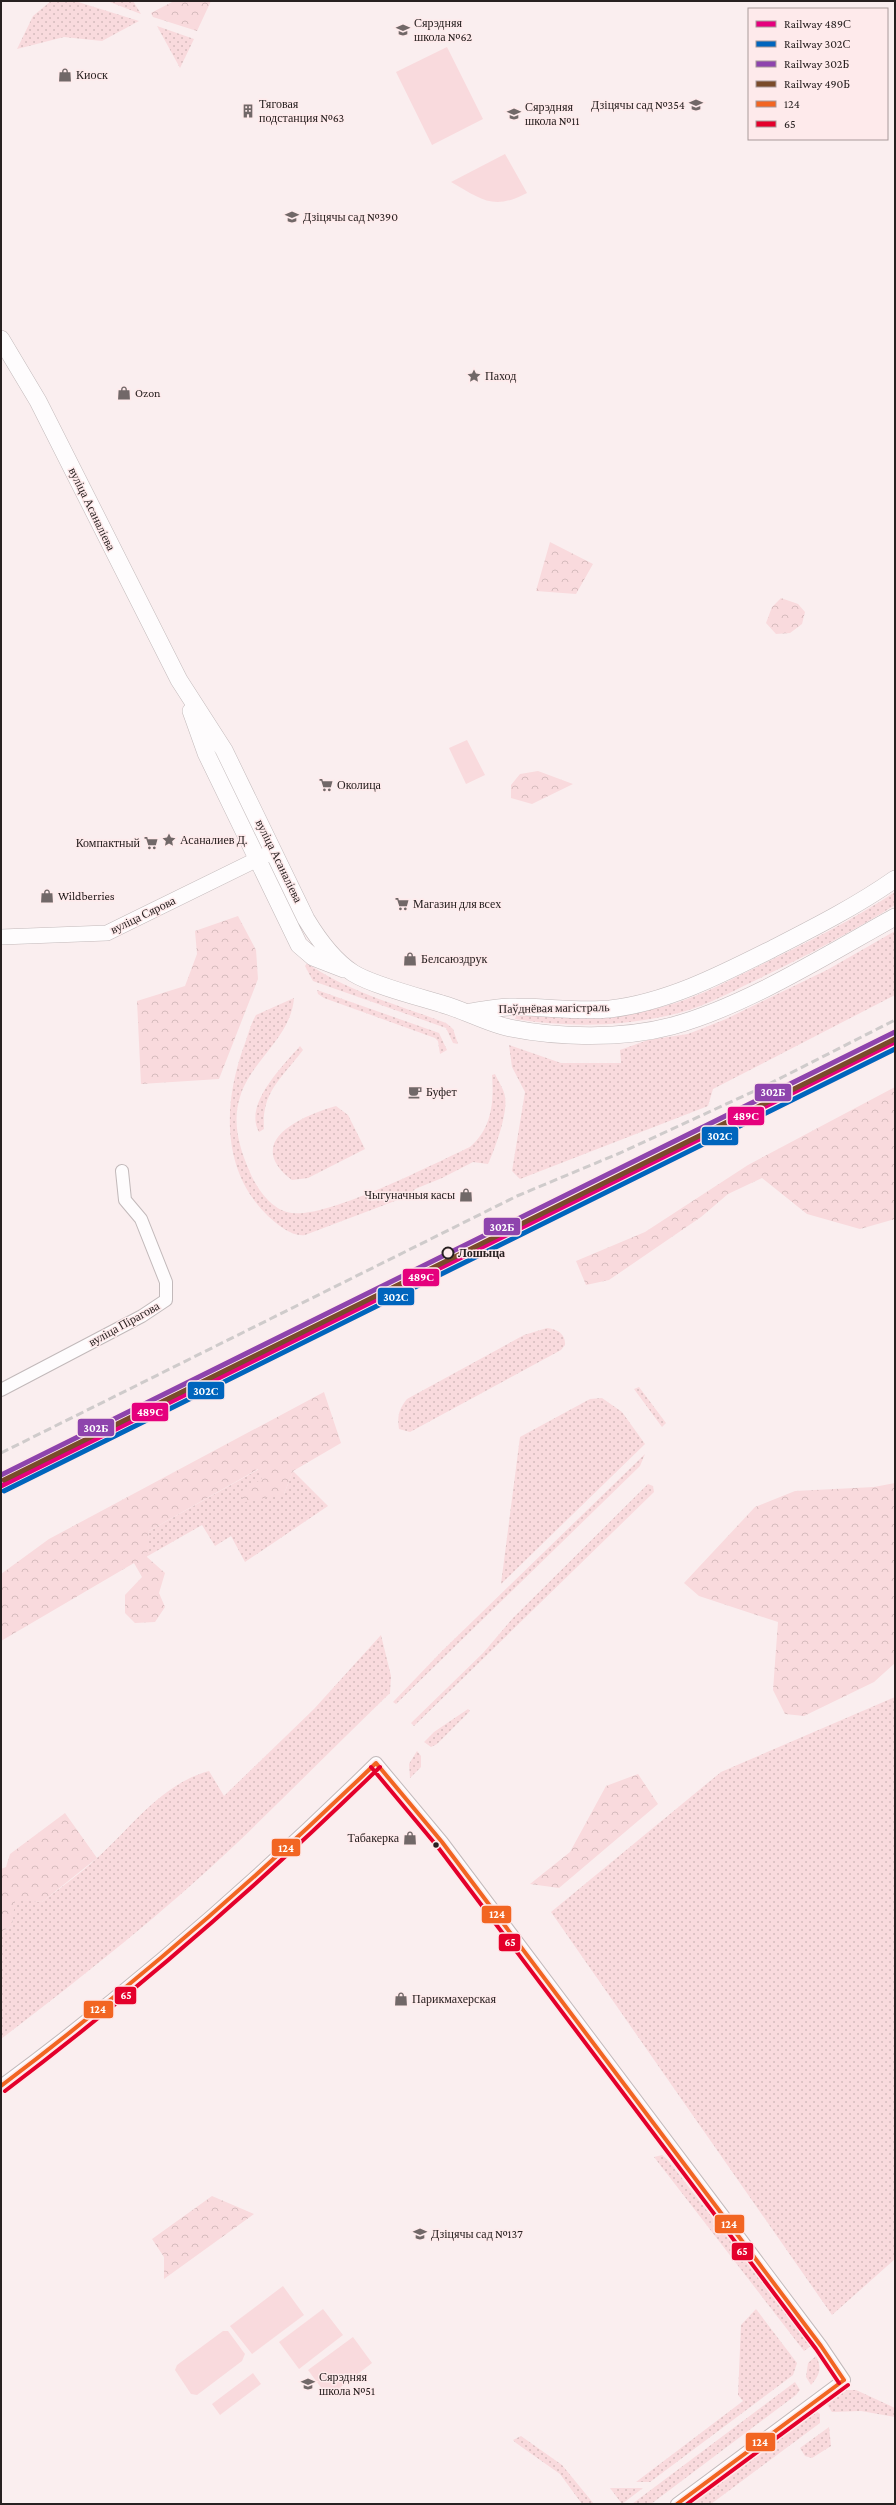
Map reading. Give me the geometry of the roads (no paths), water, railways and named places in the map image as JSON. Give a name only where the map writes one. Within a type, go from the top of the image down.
[{"type":"main road","name":"вуліца Асаналіева","points":[[1,339],[38,401],[179,680],[224,750],[318,939],[353,973]]},
{"type":"main road","name":"вуліца Асаналіева","points":[[179,680],[206,753],[299,945],[313,957],[353,973],[420,997],[470,1012]]},
{"type":"main road","name":"Паўднёвая магістраль","points":[[470,1012],[514,1006],[571,1011],[611,1008],[658,998],[695,986],[810,930],[895,879]]},
{"type":"main road","name":"Паўднёвая магістраль","points":[[470,1012],[508,1028],[556,1035],[639,1033],[672,1026],[748,996],[895,917]]},
{"type":"street","name":"вуліца Сярова","points":[[1,937],[107,933],[258,860],[273,851]]},
{"type":"street","name":"вуліца Пірагова","points":[[1,1390],[142,1316],[166,1300],[166,1282],[144,1226],[126,1200],[122,1172]]},
{"type":"street","points":[[1,2086],[183,1942],[279,1856],[376,1763],[431,1826],[665,2135],[821,2346],[844,2380],[814,2400],[677,2504]]},
{"type":"railway","points":[[1,1453],[517,1196],[620,1153],[761,1088],[895,1020]]},
{"type":"rail line","name":"302Б","points":[[1,1475],[895,1032]]},
{"type":"rail line","name":"490Б","points":[[4,1480],[895,1039]]},
{"type":"rail line","name":"489С","points":[[1,1486],[895,1042]]},
{"type":"rail line","name":"302С","points":[[4,1491],[895,1049]]},
{"type":"place","name":"Сярэдняя школа №62","points":[[403,30]]},
{"type":"place","name":"Киоск","points":[[65,75]]},
{"type":"place","name":"Дзіцячы сад №354","points":[[696,105]]},
{"type":"place","name":"Тяговая подстанция №63","points":[[248,111]]},
{"type":"place","name":"Сярэдняя школа №11","points":[[514,114]]},
{"type":"place","name":"Дзіцячы сад №390","points":[[292,217]]},
{"type":"place","name":"Паход","points":[[474,376]]},
{"type":"place","name":"Ozon","points":[[124,393]]},
{"type":"place","name":"Околица","points":[[326,785]]},
{"type":"place","name":"Асаналиев Д.","points":[[169,840]]},
{"type":"place","name":"Компактный","points":[[151,843]]},
{"type":"place","name":"Wildberries","points":[[47,896]]},
{"type":"place","name":"Магазин для всех","points":[[402,904]]},
{"type":"place","name":"Белсаюздрук","points":[[410,959]]},
{"type":"place","name":"Буфет","points":[[415,1092]]},
{"type":"place","name":"Чыгуначныя касы","points":[[466,1195]]},
{"type":"place","name":"Лошыца","points":[[448,1253]]},
{"type":"place","name":"Табакерка","points":[[410,1838]]},
{"type":"place","name":"Парикмахерская","points":[[401,1999]]},
{"type":"place","name":"Дзіцячы сад №137","points":[[420,2234]]},
{"type":"place","name":"Сярэдняя школа №51","points":[[308,2384]]}]
